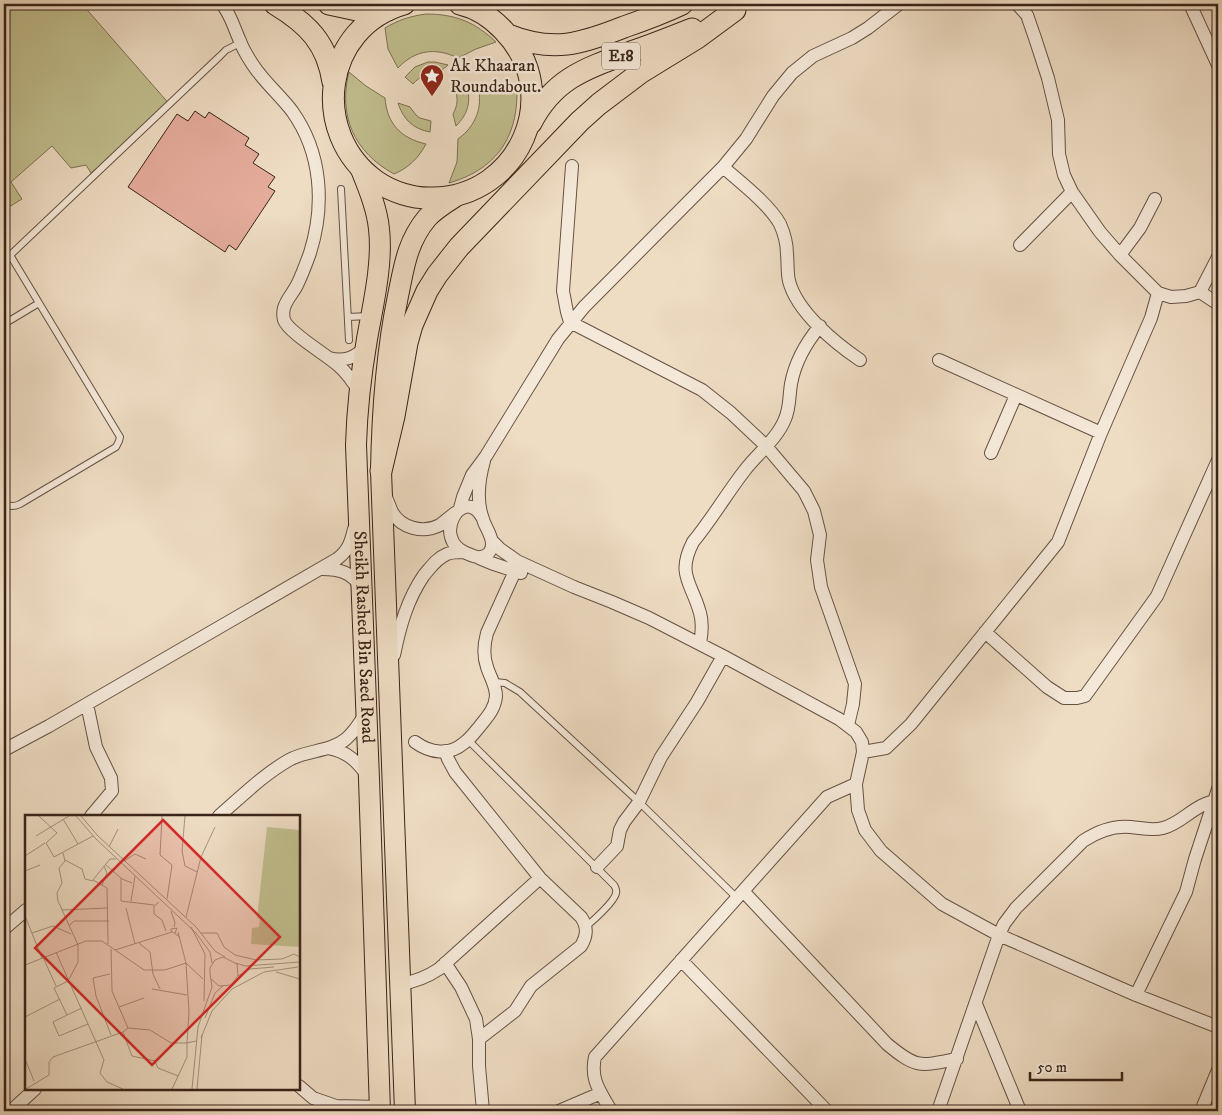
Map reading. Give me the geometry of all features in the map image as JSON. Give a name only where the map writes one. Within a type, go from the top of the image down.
[{"type":"highway","points":[[275,4],[297,18],[313,34],[325,53],[334,84]]},
{"type":"highway","points":[[329,4],[357,10],[396,7]]},
{"type":"highway","points":[[396,7],[368,23],[352,40],[340,61],[334,84],[333,104],[336,122],[345,146],[360,167],[370,176],[392,190],[405,195],[431,199],[470,192],[501,171],[517,152],[523,140],[532,104],[530,80],[522,56],[508,35],[489,18],[478,11],[460,4]]},
{"type":"highway","name":"E18","points":[[508,35],[531,43],[568,45],[646,19],[682,4]]},
{"type":"highway","points":[[381,479],[407,342],[412,325],[427,291],[437,275],[459,247],[580,121],[640,73],[710,30],[741,7]]},
{"type":"highway","name":"E18","points":[[527,129],[539,108],[547,99],[564,82],[578,73],[594,65],[673,37],[741,7]]},
{"type":"main road","name":"Sheikh Rashed Bin Saed Road","points":[[360,167],[372,198],[379,229],[380,253],[371,316],[357,344],[361,374],[356,445],[380,1109]]},
{"type":"main road","name":"Sheikh Rashed Bin Saed Road","points":[[405,1111],[381,479],[384,386],[392,324],[404,262],[414,239],[428,218],[458,195]]},
{"type":"street","points":[[222,4],[232,20],[240,43],[247,55],[300,124],[313,152],[317,166],[319,202],[314,236],[304,270],[285,306],[284,316],[287,325],[347,373],[360,393]]},
{"type":"street","points":[[574,587],[544,581],[490,563],[463,552],[454,543],[450,534],[450,524],[459,510],[472,475],[486,456],[546,356],[570,322],[723,167],[746,139],[773,96],[792,73],[813,56],[852,38],[868,28],[899,4]]},
{"type":"street","points":[[1017,4],[1026,15],[1036,38],[1048,78],[1058,120],[1059,154],[1064,176],[1072,192],[1100,232],[1158,293],[1171,297],[1186,296],[1200,292],[1218,258]]},
{"type":"street","points":[[1190,4],[1218,65]]},
{"type":"street","points":[[572,166],[563,290],[570,322],[702,390],[731,413],[766,446],[804,491],[814,510],[820,535],[816,560],[821,586],[855,684],[848,726]]},
{"type":"street","points":[[723,167],[767,207],[777,219],[786,243],[788,272],[792,289],[800,303],[820,326],[860,360]]},
{"type":"street","points":[[1020,245],[1072,192]]},
{"type":"street","points":[[1120,255],[1140,228],[1155,199]]},
{"type":"street","points":[[1200,292],[1218,304]]},
{"type":"street","points":[[863,752],[886,748],[911,724],[1058,542],[1101,433],[1151,318],[1158,293]]},
{"type":"street","points":[[700,644],[702,620],[687,580],[687,556],[693,542],[746,468],[766,446],[786,418],[795,369],[805,346],[820,326]]},
{"type":"street","points":[[329,358],[349,359],[355,356],[357,344]]},
{"type":"street","points":[[939,360],[1101,433]]},
{"type":"street","points":[[991,453],[1016,395]]},
{"type":"street","points":[[486,456],[479,486],[482,517],[492,542],[500,549],[517,561],[631,610],[700,644],[839,719],[856,732],[862,742],[863,752],[856,784],[858,810],[866,830],[881,851],[942,904],[1000,934],[1136,995],[1218,1027]]},
{"type":"street","points":[[985,632],[1048,687],[1064,698],[1085,696],[1157,596],[1218,460]]},
{"type":"street","points":[[381,479],[392,512],[396,518],[407,526],[427,529],[434,528],[459,510],[469,506],[477,510],[482,517]]},
{"type":"street","points":[[4,750],[337,560],[347,550],[359,513]]},
{"type":"street","points":[[479,558],[489,553],[492,542]]},
{"type":"street","points":[[389,677],[400,625],[414,591],[436,561],[448,554],[463,552]]},
{"type":"street","points":[[322,569],[343,571],[354,578],[362,588]]},
{"type":"street","points":[[415,742],[432,751],[446,751],[458,748],[468,740],[492,710],[496,696],[494,682],[485,659],[485,642],[487,633],[515,571]]},
{"type":"street","points":[[597,867],[615,850],[624,822],[639,802],[661,757],[697,702],[723,656]]},
{"type":"street","points":[[87,704],[96,747],[111,778],[112,785],[112,791],[92,815]]},
{"type":"street","points":[[221,815],[264,776],[301,755],[335,746],[348,738],[367,712]]},
{"type":"street","points":[[328,748],[353,758],[369,779]]},
{"type":"street","points":[[446,751],[448,759],[456,772],[540,878],[577,913],[586,926],[581,946],[531,986],[515,1012],[479,1039]]},
{"type":"street","points":[[611,1111],[594,1077],[593,1066],[595,1056],[827,797],[856,784]]},
{"type":"street","points":[[938,1111],[1000,934],[1004,924],[1016,908],[1084,841],[1102,830],[1122,827],[1152,830],[1163,828],[1217,797]]},
{"type":"street","points":[[1136,995],[1186,892],[1217,797]]},
{"type":"street","points":[[400,984],[432,974],[540,878]]},
{"type":"street","points":[[740,894],[887,1044],[904,1058],[914,1063],[927,1065],[957,1059]]},
{"type":"street","points":[[4,929],[25,911]]},
{"type":"street","points":[[681,960],[827,1111]]},
{"type":"street","points":[[445,963],[468,1000],[476,1020],[479,1039],[483,1111]]},
{"type":"street","points":[[976,1004],[1020,1111]]},
{"type":"street","points":[[1200,1111],[1218,1070]]},
{"type":"street","points":[[300,1087],[312,1098],[336,1106],[380,1109]]},
{"type":"street","points":[[11,1111],[34,1090]]},
{"type":"street","points":[[559,1111],[601,1092]]},
{"type":"lane","points":[[4,261],[226,50],[240,43]]},
{"type":"lane","points":[[341,189],[348,317],[357,344]]},
{"type":"lane","points":[[4,503],[11,506],[20,504],[113,448],[120,441],[118,434],[10,255]]},
{"type":"lane","points":[[4,324],[39,303]]},
{"type":"lane","points":[[348,317],[371,316]]},
{"type":"lane","points":[[494,682],[505,683],[520,692],[740,894]]},
{"type":"lane","points":[[468,740],[616,888],[616,895],[594,920],[586,926]]},
{"type":"shaded area","points":[[4,4],[82,4],[171,106],[91,173],[86,165],[71,168],[52,146],[11,182],[22,199],[4,210]]},
{"type":"shaded area","points":[[426,14],[436,14],[464,20],[480,29],[496,42],[458,58],[441,52],[418,54],[411,57],[398,68],[388,49],[385,28],[405,19]]},
{"type":"shaded area","points":[[428,62],[448,65],[437,74],[424,76],[413,84],[405,77],[415,67]]},
{"type":"shaded area","points":[[349,72],[385,98],[386,107],[392,122],[402,133],[409,138],[426,144],[420,154],[404,169],[394,174],[380,165],[359,144],[348,118],[346,88]]},
{"type":"shaded area","points":[[467,86],[468,108],[456,126],[453,114],[457,102],[455,89]]},
{"type":"shaded area","points":[[478,86],[498,88],[517,93],[513,125],[500,151],[490,161],[479,170],[449,183],[457,162],[458,139],[474,122],[479,109]]},
{"type":"shaded area","points":[[398,103],[410,107],[420,118],[431,121],[430,132],[424,131],[409,122]]},
{"type":"building","points":[[195,111],[205,118],[209,112],[249,138],[245,145],[259,154],[253,163],[275,177],[268,187],[275,191],[236,250],[229,245],[225,252],[128,187],[177,114],[188,121]]},
{"type":"place","name":"Ak Khaaran Roundabout.","points":[[432,97]]}]
